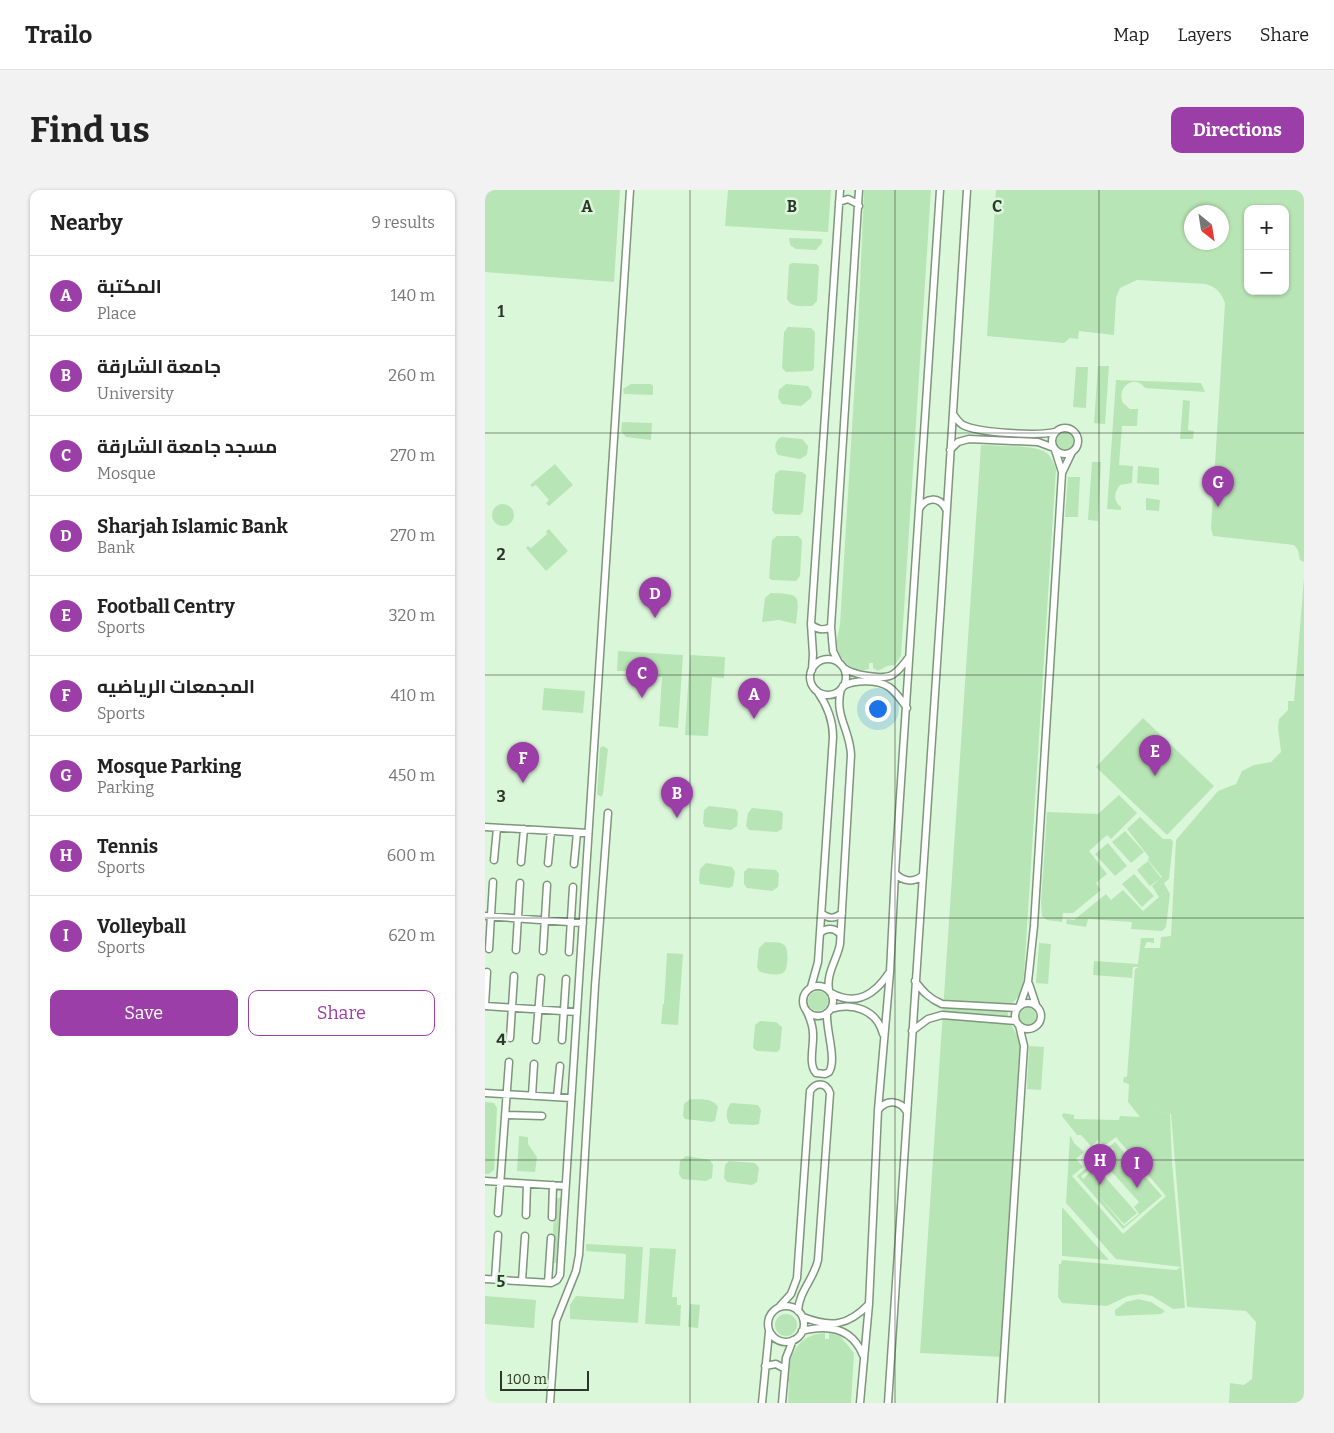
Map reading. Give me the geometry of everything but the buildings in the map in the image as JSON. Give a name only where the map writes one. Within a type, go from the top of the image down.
[{"type":"street","points":[[485,1278],[548,1283],[554,1282],[560,1275],[630,190]]},
{"type":"street","points":[[839,190],[811,624],[813,654],[810,679],[830,714],[833,730],[818,966],[811,987],[803,998],[803,1004],[810,1018],[813,1034],[812,1066],[816,1073],[821,1074],[829,1072],[832,1063],[831,1046],[827,1030],[829,1012],[834,1001],[830,991],[828,976],[837,954],[840,934],[851,755],[849,736],[839,712],[842,687],[846,679],[833,651],[831,627],[859,190]]},
{"type":"street","points":[[860,1403],[869,1304],[878,1110],[890,972],[940,190]]},
{"type":"street","points":[[888,1403],[967,190]]},
{"type":"street","points":[[839,202],[848,199],[853,200],[859,206]]},
{"type":"street","points":[[952,413],[960,424],[966,427],[1039,434],[1055,432],[1063,427],[1073,430],[1078,442],[1062,473]]},
{"type":"street","points":[[994,440],[995,431]]},
{"type":"street","points":[[1001,1403],[1024,1046],[1015,1014],[1028,982],[1033,926],[1062,473],[1052,440],[1055,432]]},
{"type":"street","points":[[950,450],[963,439],[1043,443],[1061,454],[1072,452]]},
{"type":"street","points":[[919,509],[923,504],[931,500],[941,502],[947,510]]},
{"type":"street","points":[[811,624],[823,630],[831,627]]},
{"type":"street","points":[[817,691],[827,694],[835,693],[852,682],[889,676],[900,669],[910,656]]},
{"type":"street","points":[[812,670],[816,663],[832,659],[863,679],[889,686]]},
{"type":"street","points":[[889,676],[887,681],[889,686],[907,708]]},
{"type":"street","points":[[550,1403],[556,1321],[576,1271],[579,1255],[595,986],[608,813]]},
{"type":"street","points":[[485,827],[588,833]]},
{"type":"street","points":[[494,860],[497,828]]},
{"type":"street","points":[[521,862],[524,829]]},
{"type":"street","points":[[548,863],[551,831]]},
{"type":"street","points":[[574,864],[577,833]]},
{"type":"street","points":[[895,873],[900,878],[910,881],[923,875]]},
{"type":"street","points":[[489,949],[488,916],[493,882]]},
{"type":"street","points":[[516,950],[520,883]]},
{"type":"street","points":[[543,951],[547,885]]},
{"type":"street","points":[[569,952],[573,887]]},
{"type":"street","points":[[822,914],[833,918],[842,913]]},
{"type":"street","points":[[488,916],[583,923]]},
{"type":"street","points":[[820,933],[831,929],[836,930],[840,934]]},
{"type":"street","points":[[487,972],[485,1005],[577,1012]]},
{"type":"street","points":[[811,987],[822,986],[843,997],[858,998],[879,988],[890,972]]},
{"type":"street","points":[[510,1038],[514,976]]},
{"type":"street","points":[[536,1040],[541,978]]},
{"type":"street","points":[[562,1040],[566,979]]},
{"type":"street","points":[[915,981],[933,1000],[951,1005],[1019,1006],[1028,1002],[1036,1006]]},
{"type":"street","points":[[1024,1046],[1041,1014],[1036,1006],[1028,982]]},
{"type":"street","points":[[858,998],[859,1007]]},
{"type":"street","points":[[950,1014],[951,1005]]},
{"type":"street","points":[[806,1010],[816,1016],[843,1006],[859,1007],[870,1013],[878,1022],[884,1039]]},
{"type":"street","points":[[912,1032],[928,1019],[950,1014],[1017,1023],[1026,1029],[1035,1027]]},
{"type":"street","points":[[498,1213],[509,1062]]},
{"type":"street","points":[[532,1096],[533,1064]]},
{"type":"street","points":[[557,1097],[560,1066]]},
{"type":"street","points":[[762,1403],[769,1317],[791,1294],[797,1278],[810,1091],[812,1087],[821,1084],[825,1085],[830,1093],[818,1260],[814,1274],[802,1292],[798,1311]]},
{"type":"street","points":[[485,1093],[571,1098]]},
{"type":"street","points":[[878,1110],[883,1104],[893,1102],[903,1106],[907,1112]]},
{"type":"street","points":[[505,1116],[542,1116]]},
{"type":"street","points":[[485,1181],[565,1186]]},
{"type":"street","points":[[525,1215],[527,1184]]},
{"type":"street","points":[[551,1217],[553,1185]]},
{"type":"street","points":[[495,1279],[498,1235]]},
{"type":"street","points":[[522,1281],[525,1236]]},
{"type":"street","points":[[548,1283],[551,1238]]},
{"type":"street","points":[[782,1403],[787,1354],[793,1340],[802,1331],[845,1322],[857,1316],[869,1304]]},
{"type":"street","points":[[780,1306],[787,1306],[798,1311],[803,1317],[821,1326],[845,1332],[856,1341],[864,1357]]},
{"type":"street","points":[[802,1331],[803,1317]]},
{"type":"street","points":[[845,1322],[845,1332]]},
{"type":"street","points":[[769,1332],[777,1340],[788,1342],[793,1340]]},
{"type":"street","points":[[765,1366],[776,1364],[785,1369]]},
{"type":"green space","points":[[485,190],[620,190],[614,282],[485,272]]},
{"type":"green space","points":[[728,190],[831,190],[828,232],[725,226]]},
{"type":"green space","points":[[864,190],[931,190],[901,656],[895,665],[887,666],[878,671],[873,668],[873,663],[869,663],[869,669],[863,670],[852,667],[842,659],[837,647],[840,625],[858,330]]},
{"type":"green space","points":[[996,190],[1304,190],[1304,562],[1300,560],[1298,550],[1294,545],[1213,536],[1211,528],[1225,303],[1216,289],[1206,284],[1137,280],[1120,288],[1116,298],[1114,335],[1079,331],[1078,339],[1070,338],[1064,343],[987,336]]},
{"type":"green space","points":[[789,238],[822,239],[822,243],[816,250],[796,249],[790,245]]},
{"type":"green space","points":[[792,263],[816,264],[819,266],[817,301],[812,306],[794,305],[787,299],[789,265]]},
{"type":"green space","points":[[788,327],[811,328],[815,332],[814,368],[812,371],[786,372],[782,368],[784,332]]},
{"type":"green space","points":[[1098,366],[1109,366],[1105,424],[1094,423]]},
{"type":"green space","points":[[1076,367],[1088,367],[1086,408],[1073,407]]},
{"type":"green space","points":[[1116,380],[1201,383],[1205,392],[1145,388],[1136,382],[1127,384],[1124,388],[1121,397],[1123,403],[1130,409],[1138,409],[1137,426],[1122,426],[1119,465],[1133,466],[1132,483],[1120,485],[1116,493],[1116,499],[1121,510],[1107,509]]},
{"type":"green space","points":[[631,384],[651,384],[653,386],[653,395],[624,394],[623,389]]},
{"type":"green space","points":[[786,384],[808,386],[812,392],[811,398],[801,406],[782,404],[778,398],[779,390]]},
{"type":"green space","points":[[1183,400],[1190,401],[1188,430],[1194,431],[1193,439],[1180,439]]},
{"type":"green space","points":[[622,422],[652,423],[651,440],[626,437],[621,431]]},
{"type":"green space","points":[[1065,431],[1072,434],[1075,441],[1072,448],[1065,451],[1058,448],[1055,441],[1058,434]]},
{"type":"green space","points":[[781,437],[802,439],[808,446],[807,455],[800,459],[778,455],[775,445]]},
{"type":"green space","points":[[981,445],[1024,447],[1040,450],[1049,455],[1056,469],[1024,975],[1021,992],[1008,1012],[1009,1021],[1020,1042],[1020,1047],[1003,1357],[920,1353]]},
{"type":"green space","points":[[1092,462],[1101,462],[1098,521],[1088,520]]},
{"type":"green space","points":[[555,464],[573,485],[549,506],[546,503],[549,500],[536,485],[532,487],[530,485]]},
{"type":"green space","points":[[1138,466],[1159,468],[1159,485],[1137,483]]},
{"type":"green space","points":[[780,470],[802,472],[806,475],[803,511],[800,515],[775,514],[772,510],[775,474]]},
{"type":"green space","points":[[1068,477],[1080,477],[1078,517],[1065,517]]},
{"type":"green space","points":[[1146,498],[1160,500],[1159,511],[1146,510]]},
{"type":"green space","points":[[503,504],[513,511],[514,515],[507,525],[503,526],[493,519],[492,515],[499,505]]},
{"type":"green space","points":[[549,529],[568,551],[546,571],[526,548],[528,546],[531,548],[547,534],[546,531]]},
{"type":"green space","points":[[777,536],[798,536],[802,540],[800,576],[796,581],[772,580],[769,578],[772,540]]},
{"type":"green space","points":[[1304,578],[1304,1403],[1229,1403],[1230,1383],[1244,1385],[1252,1379],[1256,1322],[1246,1311],[1187,1307],[1171,1114],[1144,1110],[1170,1114],[1172,1162],[1185,1308],[1173,1309],[1152,1296],[1142,1294],[1128,1296],[1107,1306],[1062,1303],[1058,1297],[1059,1264],[1061,1264],[1062,1260],[1176,1270],[1181,1267],[1116,1259],[1066,1203],[1070,1135],[1074,1143],[1084,1152],[1076,1159],[1083,1167],[1072,1176],[1123,1234],[1166,1196],[1116,1137],[1104,1146],[1098,1140],[1091,1146],[1081,1135],[1077,1135],[1062,1116],[1063,1113],[1074,1115],[1074,1119],[1119,1120],[1120,1116],[1140,1117],[1128,1102],[1129,1084],[1123,1082],[1124,1077],[1127,1077],[1135,969],[1139,967],[1133,967],[1132,978],[1093,975],[1094,961],[1138,964],[1141,938],[1154,938],[1154,943],[1147,942],[1144,948],[1160,948],[1161,937],[1171,936],[1176,840],[1218,791],[1236,784],[1242,771],[1254,765],[1271,762],[1281,752],[1279,719],[1288,710],[1288,701],[1294,701]]},
{"type":"green space","points":[[771,593],[788,594],[796,598],[798,607],[796,624],[779,620],[762,622],[765,598]]},
{"type":"green space","points":[[618,651],[683,655],[678,728],[659,726],[662,677],[626,675],[626,671],[617,671]]},
{"type":"green space","points":[[690,655],[725,657],[724,678],[712,677],[708,736],[685,735]]},
{"type":"green space","points":[[544,688],[585,691],[583,713],[542,710]]},
{"type":"green space","points":[[1143,718],[1214,786],[1167,835],[1096,767]]},
{"type":"green space","points":[[603,746],[608,749],[603,794],[601,797],[597,794],[600,748]]},
{"type":"green space","points":[[1119,795],[1137,813],[1111,839],[1107,835],[1089,851],[1107,874],[1096,883],[1101,890],[1073,913],[1063,913],[1062,922],[1047,920],[1042,916],[1041,903],[1047,812],[1098,814]]},
{"type":"green space","points":[[709,806],[735,809],[738,812],[737,826],[731,830],[705,827],[703,823],[704,810]]},
{"type":"green space","points":[[752,808],[781,811],[783,814],[782,829],[777,832],[749,830],[746,826],[748,813]]},
{"type":"green space","points":[[1140,817],[1163,839],[1171,839],[1173,842],[1169,879],[1164,883],[1170,894],[1166,927],[1162,931],[1131,929],[1132,922],[1088,919],[1086,927],[1066,924],[1067,919],[1074,920],[1106,894],[1111,900],[1123,890],[1143,911],[1159,897],[1152,886],[1162,877],[1127,829]]},
{"type":"green space","points":[[1125,831],[1144,852],[1131,863],[1112,842]]},
{"type":"green space","points":[[1108,843],[1127,866],[1115,876],[1095,854]]},
{"type":"green space","points":[[1148,861],[1161,878],[1150,886],[1137,870]]},
{"type":"green space","points":[[706,863],[732,867],[735,872],[733,886],[729,888],[700,884],[700,869]]},
{"type":"green space","points":[[748,868],[776,870],[779,874],[778,887],[772,891],[747,888],[744,884],[744,872]]},
{"type":"green space","points":[[1134,874],[1154,896],[1142,907],[1122,884]]},
{"type":"green space","points":[[765,942],[780,943],[786,947],[787,961],[786,969],[783,973],[772,974],[759,971],[757,967],[759,948]]},
{"type":"green space","points":[[1039,943],[1051,944],[1048,984],[1036,983]]},
{"type":"green space","points":[[667,953],[683,954],[678,1025],[661,1024]]},
{"type":"green space","points":[[818,991],[825,994],[828,1001],[825,1008],[818,1011],[811,1008],[808,1001],[811,994]]},
{"type":"green space","points":[[1026,1006],[1033,1009],[1036,1016],[1033,1023],[1026,1026],[1019,1023],[1016,1016],[1019,1009]]},
{"type":"green space","points":[[760,1021],[776,1022],[782,1027],[780,1049],[777,1052],[757,1051],[753,1048],[755,1025]]},
{"type":"green space","points":[[1029,1046],[1044,1047],[1041,1090],[1027,1089]]},
{"type":"green space","points":[[690,1099],[713,1102],[718,1107],[715,1121],[685,1119],[683,1116],[684,1104]]},
{"type":"green space","points":[[485,1102],[494,1103],[497,1108],[494,1170],[489,1174],[485,1174]]},
{"type":"green space","points":[[731,1103],[758,1105],[761,1110],[759,1124],[730,1124],[727,1114]]},
{"type":"green space","points":[[519,1136],[528,1137],[528,1144],[537,1157],[535,1172],[517,1171]]},
{"type":"green space","points":[[1115,1142],[1162,1196],[1123,1229],[1077,1176],[1088,1167],[1089,1169],[1081,1176],[1083,1179],[1096,1167],[1137,1213],[1124,1224],[1097,1194],[1124,1226],[1139,1214],[1134,1207],[1139,1202],[1102,1161],[1114,1150],[1112,1147],[1105,1153],[1104,1151]]},
{"type":"green space","points":[[686,1156],[710,1160],[713,1165],[712,1178],[706,1181],[682,1179],[679,1174],[680,1161]]},
{"type":"green space","points":[[729,1161],[755,1163],[759,1168],[757,1182],[752,1185],[727,1182],[724,1178],[725,1165]]},
{"type":"green space","points":[[555,1198],[562,1198],[558,1263],[551,1263]]},
{"type":"green space","points":[[1062,1207],[1109,1260],[1062,1256]]},
{"type":"green space","points":[[586,1244],[643,1247],[638,1323],[570,1319],[570,1305],[576,1296],[624,1299],[626,1254],[586,1251]]},
{"type":"green space","points":[[650,1248],[676,1249],[672,1297],[677,1297],[677,1305],[681,1305],[680,1326],[645,1324]]},
{"type":"green space","points":[[485,1296],[536,1300],[534,1328],[485,1324]]},
{"type":"green space","points":[[1138,1299],[1151,1302],[1165,1311],[1161,1314],[1116,1316],[1115,1310],[1126,1302]]},
{"type":"green space","points":[[690,1304],[700,1305],[698,1328],[688,1327]]},
{"type":"green space","points":[[786,1314],[794,1317],[797,1325],[794,1333],[786,1336],[778,1333],[775,1325],[778,1317]]},
{"type":"green space","points":[[825,1333],[825,1339],[829,1339],[829,1333],[840,1336],[854,1353],[851,1403],[788,1403],[789,1382],[787,1381],[792,1355],[801,1342],[807,1338]]},
{"type":"place","name":"Mosque Parking","points":[[1218,507]]},
{"type":"place","name":"Sharjah Islamic Bank","points":[[655,618]]},
{"type":"place","name":"مسجد جامعة الشارقة","points":[[642,698]]},
{"type":"place","name":"المكتبة","points":[[754,719]]},
{"type":"place","name":"Football Centry","points":[[1155,776]]},
{"type":"place","name":"المجمعات الرياضيه","points":[[523,783]]},
{"type":"place","name":"جامعة الشارقة","points":[[677,818]]},
{"type":"place","name":"Tennis","points":[[1100,1185]]},
{"type":"place","name":"Volleyball","points":[[1137,1188]]}]
